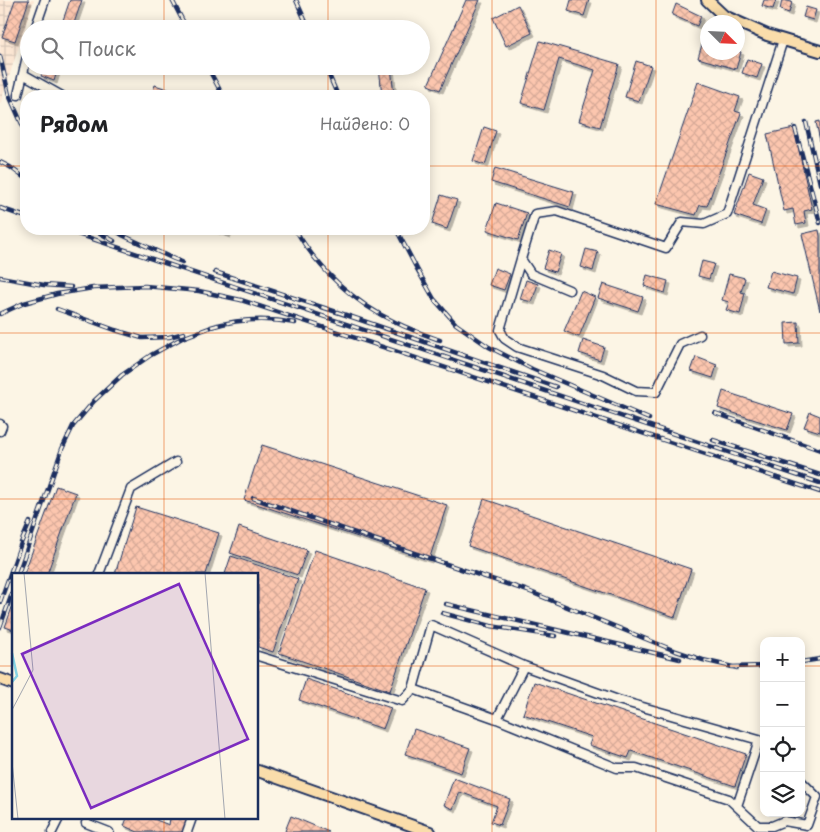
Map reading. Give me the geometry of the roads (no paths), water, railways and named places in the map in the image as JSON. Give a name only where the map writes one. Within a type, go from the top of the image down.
[{"type":"main road","points":[[707,0],[724,16],[767,35],[820,51]]},
{"type":"main road","points":[[0,679],[12,683]]},
{"type":"main road","points":[[259,771],[430,832]]},
{"type":"street","points":[[38,20],[45,0]]},
{"type":"street","points":[[700,335],[680,344],[656,392],[636,391],[603,375],[517,346],[505,339],[500,330],[535,214],[557,211],[666,248],[682,222],[704,224],[727,214],[783,40]]},
{"type":"street","points":[[18,95],[23,75]]},
{"type":"street","points":[[25,75],[51,90]]},
{"type":"street","points":[[521,259],[531,274],[569,290]]},
{"type":"street","points":[[0,424],[2,426],[0,431]]},
{"type":"street","points":[[99,573],[131,489],[176,462]]},
{"type":"street","points":[[259,656],[402,701],[413,689],[431,625],[524,666],[618,700],[760,741]]},
{"type":"street","points":[[497,719],[524,666]]},
{"type":"street","points":[[413,689],[497,719],[618,768],[636,768],[729,799],[758,826],[772,826],[784,821],[807,825],[817,797],[805,785]]},
{"type":"street","points":[[737,806],[760,747]]},
{"type":"street","points":[[52,832],[58,820]]},
{"type":"street","points":[[187,832],[191,820]]},
{"type":"street","points":[[86,823],[109,832]]},
{"type":"railway","points":[[172,0],[182,20]]},
{"type":"railway","points":[[296,0],[305,20]]},
{"type":"railway","points":[[0,56],[9,95],[20,120]]},
{"type":"railway","points":[[212,75],[220,90]]},
{"type":"railway","points":[[329,75],[335,90]]},
{"type":"railway","points":[[806,122],[820,184]]},
{"type":"railway","points":[[795,128],[820,223]]},
{"type":"railway","points":[[0,162],[20,174]]},
{"type":"railway","points":[[0,208],[20,215]]},
{"type":"railway","points":[[81,235],[820,483]]},
{"type":"railway","points":[[104,235],[114,241]]},
{"type":"railway","points":[[122,235],[182,262]]},
{"type":"railway","points":[[299,235],[326,271],[352,295],[382,315],[408,328],[440,340]]},
{"type":"railway","points":[[399,235],[434,299],[456,324],[489,347],[532,369],[649,419]]},
{"type":"railway","points":[[215,272],[556,387]]},
{"type":"railway","points":[[0,277],[44,285],[71,287]]},
{"type":"railway","points":[[0,314],[24,303],[57,294],[93,288],[145,286],[199,291],[241,300],[820,492]]},
{"type":"railway","points":[[57,309],[142,338],[169,337],[184,333]]},
{"type":"railway","points":[[211,327],[253,320],[295,323]]},
{"type":"railway","points":[[18,573],[62,449],[73,426],[94,401],[122,375],[151,355],[182,338],[217,325]]},
{"type":"railway","points":[[715,413],[820,450]]},
{"type":"railway","points":[[713,440],[820,475]]},
{"type":"railway","points":[[253,498],[528,591],[673,650],[703,660],[737,668]]},
{"type":"railway","points":[[0,602],[30,522]]},
{"type":"railway","points":[[0,627],[12,594]]},
{"type":"railway","points":[[446,604],[680,659]]},
{"type":"railway","points":[[442,613],[491,626],[555,636]]},
{"type":"railway","points":[[805,661],[820,659]]},
{"type":"railway","points":[[731,667],[760,666]]}]
